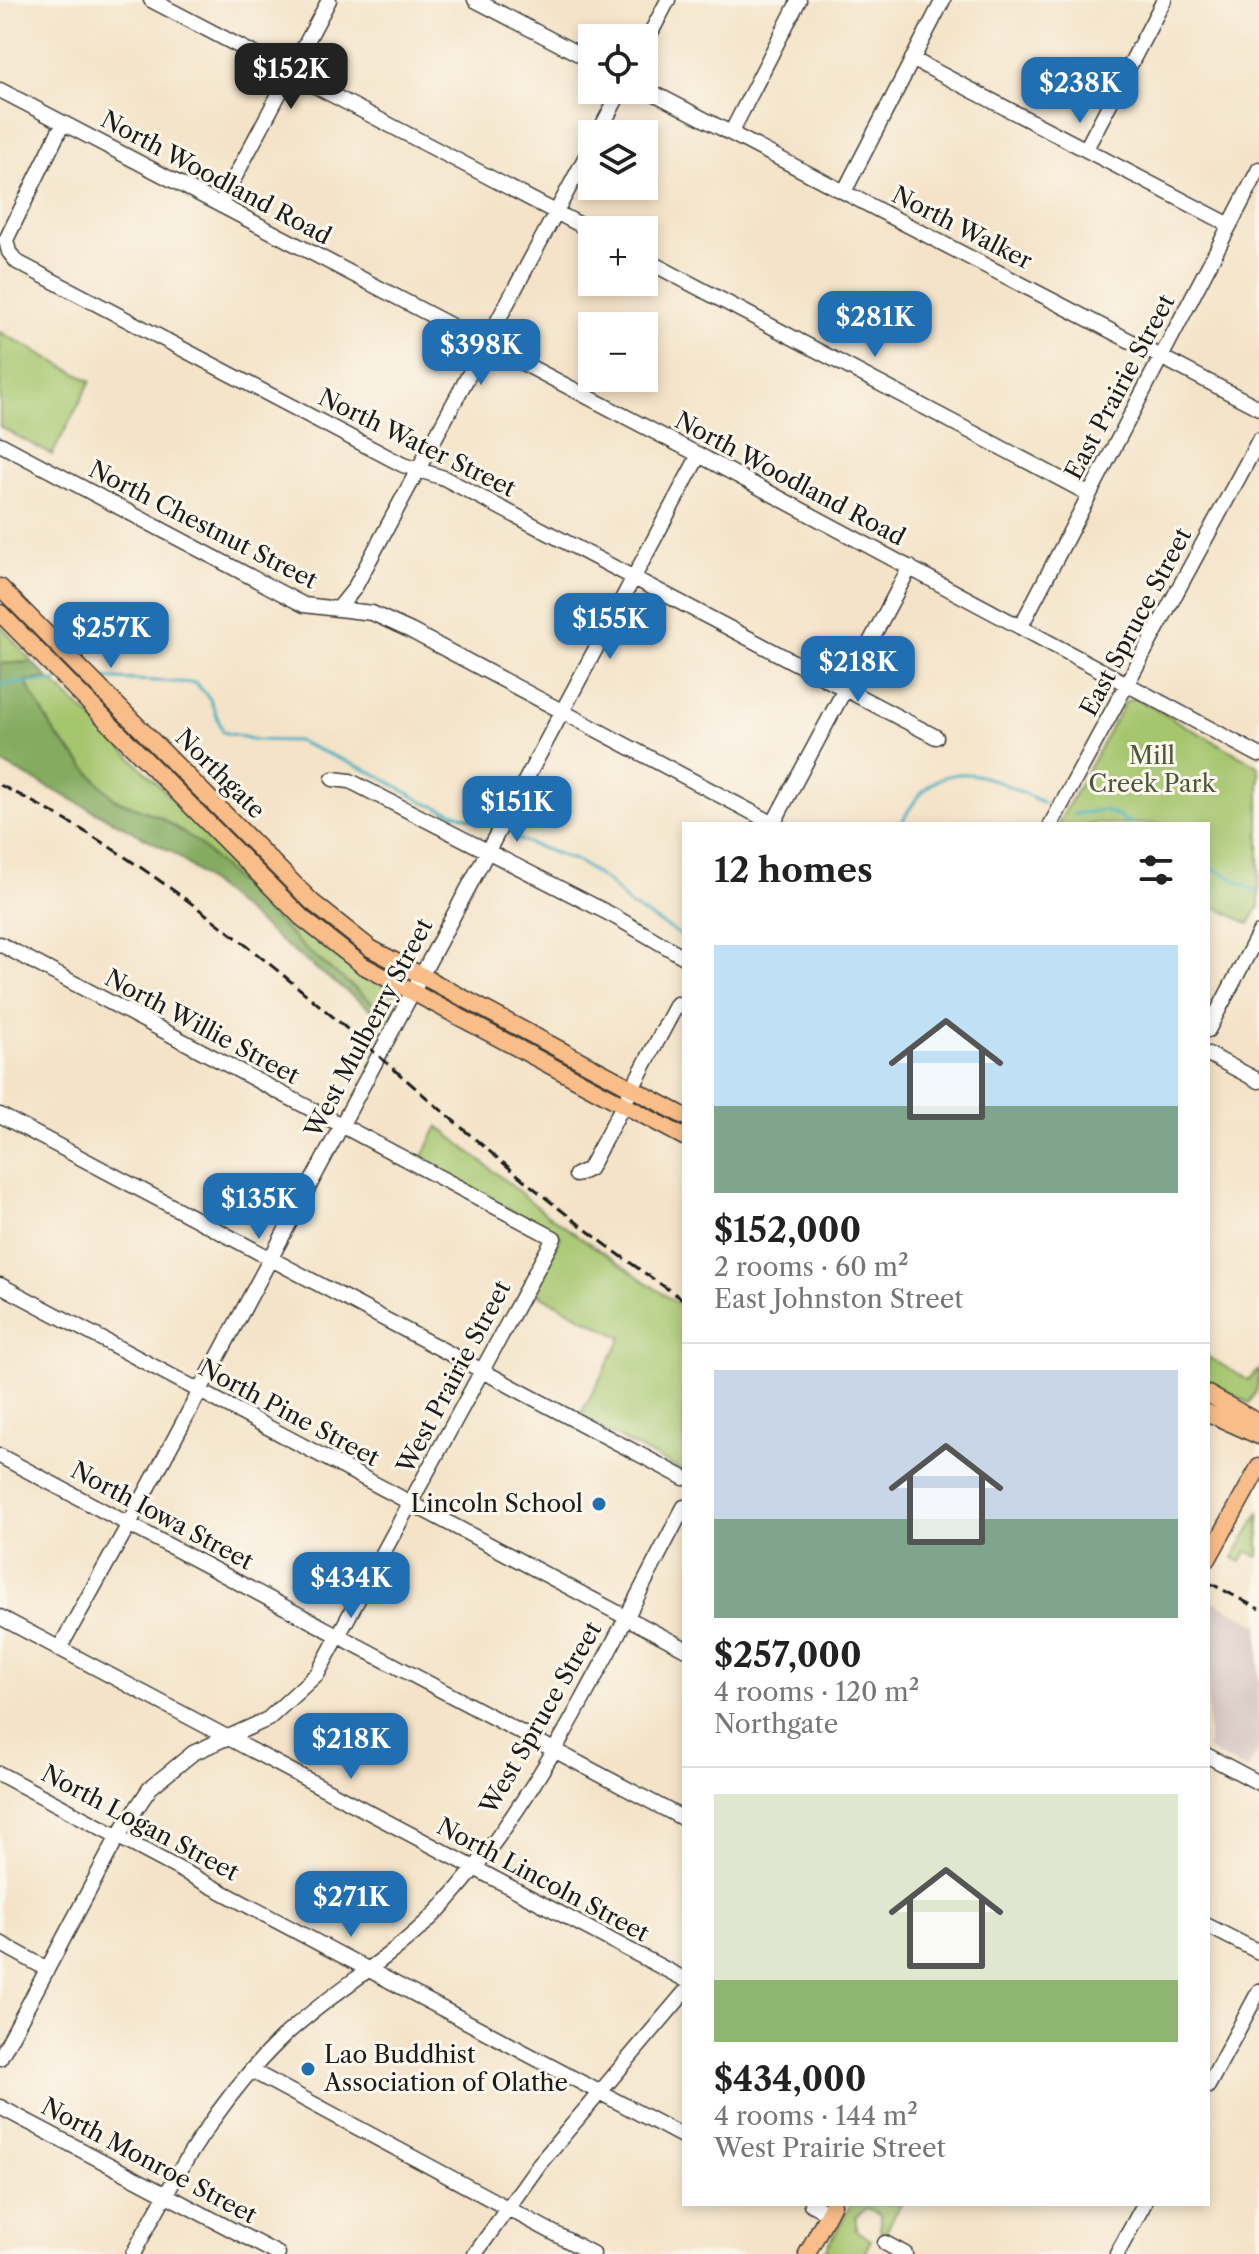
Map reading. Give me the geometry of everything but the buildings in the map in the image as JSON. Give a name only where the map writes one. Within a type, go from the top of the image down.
[{"type":"main road","name":"Northgate","points":[[0,587],[312,902],[370,948],[682,1115]]},
{"type":"main road","name":"Northgate","points":[[0,613],[302,918],[362,965],[682,1136]]},
{"type":"main road","points":[[1210,1395],[1259,1423]]},
{"type":"main road","points":[[1210,1414],[1259,1436]]},
{"type":"main road","points":[[1210,1555],[1259,1467]]},
{"type":"main road","points":[[807,2254],[831,2209]]},
{"type":"street","points":[[151,0],[578,224]]},
{"type":"street","points":[[220,205],[329,0]]},
{"type":"street","points":[[475,0],[578,54]]},
{"type":"street","points":[[655,24],[668,0]]},
{"type":"street","points":[[731,133],[799,0]]},
{"type":"street","points":[[844,192],[943,0]]},
{"type":"street","points":[[1086,149],[1164,0]]},
{"type":"street","points":[[912,59],[1230,225]]},
{"type":"street","name":"North Woodland Road","points":[[0,90],[699,455],[1259,755]]},
{"type":"street","name":"North Walker","points":[[658,95],[1259,408]]},
{"type":"street","name":"North Water Street","points":[[63,123],[6,240],[9,252],[17,262],[403,465],[444,478],[936,737]]},
{"type":"street","name":"East Prairie Street","points":[[1021,626],[1259,169]]},
{"type":"street","points":[[338,609],[354,589],[578,171]]},
{"type":"street","points":[[658,266],[1089,494]]},
{"type":"street","name":"East Spruce Street","points":[[1052,822],[1259,440]]},
{"type":"street","name":"North Chestnut Street","points":[[0,444],[292,599],[315,608],[372,613],[385,619],[770,822]]},
{"type":"street","name":"West Mulberry Street","points":[[59,1649],[129,1524],[699,455]]},
{"type":"street","points":[[775,822],[910,567]]},
{"type":"street","points":[[333,779],[350,781],[488,850],[682,956]]},
{"type":"street","points":[[1210,1026],[1259,933]]},
{"type":"street","name":"North Willie Street","points":[[0,944],[554,1238]]},
{"type":"street","points":[[576,1175],[589,1169],[677,1004]]},
{"type":"street","points":[[1210,1055],[1259,1081]]},
{"type":"street","points":[[0,1115],[682,1477]]},
{"type":"street","name":"West Prairie Street","points":[[0,2058],[118,1836],[150,1788],[193,1753],[268,1719],[302,1692],[318,1673],[554,1238]]},
{"type":"street","name":"North Pine Street","points":[[1,1287],[682,1647]]},
{"type":"street","name":"North Iowa Street","points":[[0,1456],[682,1818]]},
{"type":"street","name":"West Spruce Street","points":[[133,2254],[165,2195],[219,2110],[252,2071],[319,2005],[421,1927],[473,1867],[526,1796],[682,1511]]},
{"type":"street","name":"North Lincoln Street","points":[[0,1617],[682,1978]]},
{"type":"street","points":[[1210,1757],[1259,1783]]},
{"type":"street","name":"North Logan Street","points":[[0,1774],[682,2136]]},
{"type":"street","points":[[1210,1927],[1259,1952]]},
{"type":"street","points":[[0,1943],[47,1969]]},
{"type":"street","points":[[1210,2082],[1259,1991]]},
{"type":"street","points":[[475,2254],[506,2208],[682,1995]]},
{"type":"street","points":[[252,2071],[593,2254]]},
{"type":"street","name":"North Monroe Street","points":[[0,2107],[278,2254]]},
{"type":"street","points":[[1117,2254],[1143,2206]]},
{"type":"street","points":[[885,2243],[905,2254]]},
{"type":"shaded area","points":[[1210,1599],[1259,1625],[1259,1748],[1247,1771],[1210,1751]]},
{"type":"green space","points":[[0,332],[91,381],[52,455],[0,427]]},
{"type":"green space","points":[[0,625],[32,662],[0,664]]},
{"type":"green space","points":[[32,662],[48,678],[25,681],[56,735],[114,799],[160,817],[197,842],[304,948],[380,1009],[377,1014],[296,954],[174,853],[0,762],[0,664]]},
{"type":"green space","points":[[48,678],[98,724],[299,926],[331,953],[395,993],[396,1007],[387,1023],[377,1014],[380,1008],[304,948],[160,817],[114,799],[56,735],[25,681]]},
{"type":"green space","name":"Mill Creek Park","points":[[1135,698],[1259,766],[1259,906],[1249,924],[1210,904],[1210,822],[1059,822],[1125,702]]},
{"type":"green space","points":[[438,1126],[545,1213],[682,1307],[682,1471],[579,1417],[622,1338],[532,1291],[561,1237],[420,1162]]},
{"type":"green space","points":[[1210,1358],[1248,1380],[1259,1370],[1257,1388],[1249,1403],[1210,1382]]},
{"type":"green space","points":[[1259,1513],[1259,1554],[1257,1557],[1247,1551],[1241,1562],[1233,1558]]},
{"type":"green space","points":[[850,2206],[900,2206],[884,2234],[880,2230],[880,2214],[867,2208],[856,2217],[856,2230],[871,2240],[864,2254],[824,2254]]},
{"type":"waterway","points":[[97,678],[196,683],[210,699],[223,732],[256,740],[297,741],[376,774],[425,803],[484,823]]},
{"type":"waterway","points":[[0,684],[57,681]]},
{"type":"waterway","points":[[902,822],[931,784],[947,776],[982,776],[1044,803]]},
{"type":"waterway","points":[[1074,814],[1105,810],[1129,822]]},
{"type":"waterway","points":[[514,838],[579,862],[609,883],[630,905],[682,936]]},
{"type":"waterway","points":[[1210,866],[1259,893]]},
{"type":"railway","points":[[0,785],[94,837],[183,897],[350,1031],[513,1171],[597,1238],[682,1299]]},
{"type":"railway","points":[[1210,1583],[1259,1609]]},
{"type":"place","name":"Lincoln School","points":[[599,1504]]},
{"type":"place","name":"Lao Buddhist Association of Olathe","points":[[308,2069]]}]
